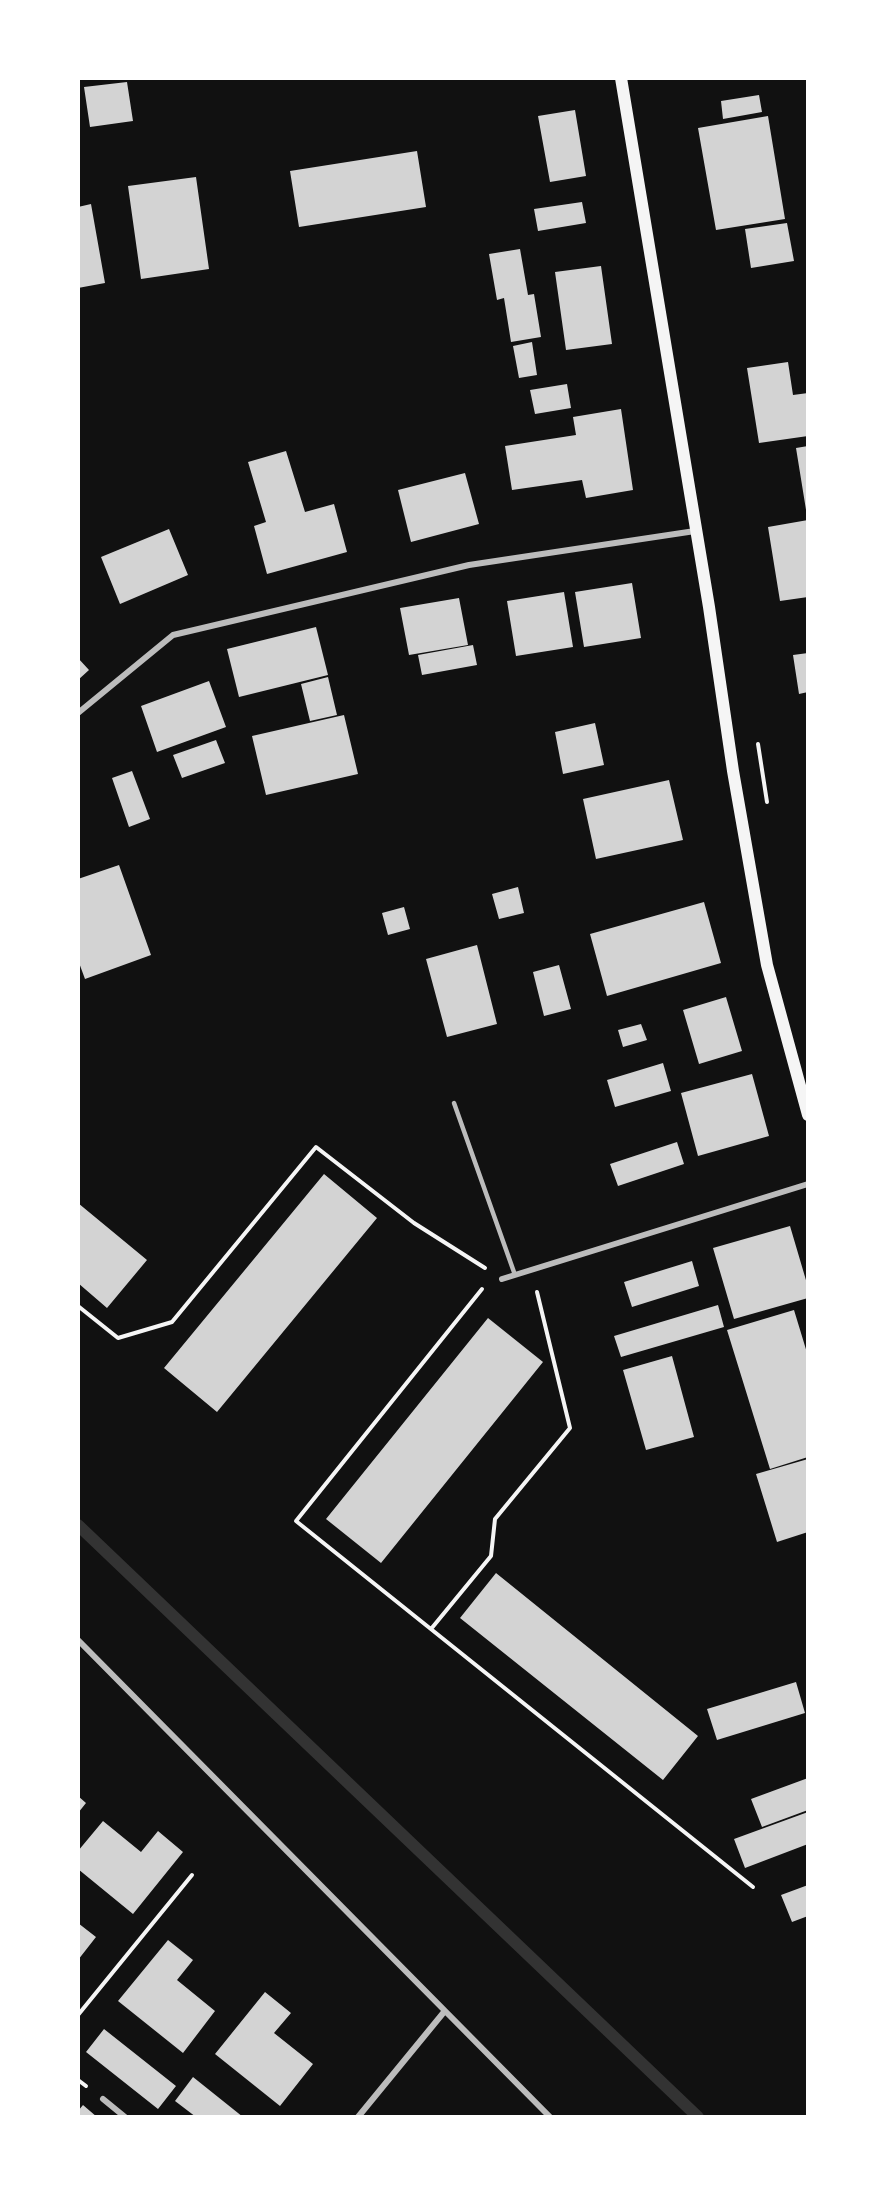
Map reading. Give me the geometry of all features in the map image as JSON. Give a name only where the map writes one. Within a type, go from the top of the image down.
[{"type":"main road","points":[[621,78],[767,965],[808,1115]]},
{"type":"street","points":[[78,712],[173,635],[469,565],[695,531]]},
{"type":"street","points":[[502,1279],[808,1184]]},
{"type":"street","points":[[78,1640],[550,2117]]},
{"type":"street","points":[[358,2117],[444,2012]]},
{"type":"street","points":[[103,2099],[125,2117]]},
{"type":"lane","points":[[454,1103],[515,1275]]},
{"type":"path","points":[[78,1306],[118,1338],[172,1322],[316,1146],[414,1222],[502,1279]]},
{"type":"path","points":[[432,1629],[491,1556],[495,1519],[570,1428],[532,1271]]},
{"type":"path","points":[[502,1279],[480,1290],[296,1521],[753,1887]]},
{"type":"path","points":[[78,2015],[192,1875]]},
{"type":"building","points":[[127,82],[133,121],[90,127],[84,87]]},
{"type":"building","points":[[759,95],[762,112],[723,119],[721,101]]},
{"type":"building","points":[[575,110],[586,176],[550,182],[538,116]]},
{"type":"building","points":[[768,116],[785,219],[716,230],[698,128]]},
{"type":"building","points":[[417,151],[426,207],[299,227],[290,171]]},
{"type":"building","points":[[196,177],[209,269],[141,279],[128,186]]},
{"type":"building","points":[[582,202],[586,223],[538,231],[534,209]]},
{"type":"building","points":[[91,204],[105,283],[78,288],[78,207]]},
{"type":"building","points":[[787,223],[794,261],[751,268],[745,229]]},
{"type":"building","points":[[520,249],[528,295],[534,294],[541,337],[511,342],[504,298],[497,300],[489,254]]},
{"type":"building","points":[[601,266],[612,344],[566,350],[555,272]]},
{"type":"building","points":[[532,342],[537,375],[519,378],[513,346]]},
{"type":"building","points":[[788,362],[793,395],[808,393],[808,436],[759,443],[747,368]]},
{"type":"building","points":[[567,384],[571,408],[535,414],[530,390]]},
{"type":"building","points":[[621,409],[633,490],[586,498],[582,480],[512,490],[505,446],[576,435],[573,417]]},
{"type":"building","points":[[808,446],[808,515],[807,516],[796,448]]},
{"type":"building","points":[[286,451],[305,512],[334,504],[347,552],[267,574],[254,526],[266,522],[248,462]]},
{"type":"building","points":[[465,473],[479,524],[411,542],[398,490]]},
{"type":"building","points":[[808,520],[808,597],[780,601],[768,527]]},
{"type":"building","points":[[169,529],[188,575],[120,604],[101,557]]},
{"type":"building","points":[[632,583],[641,638],[584,647],[575,592]]},
{"type":"building","points":[[564,592],[573,647],[516,656],[507,601]]},
{"type":"building","points":[[459,598],[468,645],[409,655],[400,608]]},
{"type":"building","points":[[316,627],[328,675],[239,697],[227,649]]},
{"type":"building","points":[[473,645],[477,665],[422,675],[418,655]]},
{"type":"building","points":[[808,653],[808,692],[799,694],[793,655]]},
{"type":"building","points":[[78,658],[89,670],[78,680]]},
{"type":"building","points":[[328,677],[337,715],[310,721],[301,684]]},
{"type":"building","points":[[209,681],[226,727],[157,752],[141,706]]},
{"type":"building","points":[[344,715],[358,774],[266,795],[252,736]]},
{"type":"building","points":[[595,723],[604,765],[563,774],[555,732]]},
{"type":"building","points":[[216,740],[225,763],[182,778],[173,755]]},
{"type":"building","points":[[132,771],[150,819],[129,827],[112,778]]},
{"type":"building","points":[[669,780],[683,840],[596,859],[583,799]]},
{"type":"building","points":[[119,865],[151,955],[85,979],[78,960],[78,879]]},
{"type":"building","points":[[518,887],[524,913],[499,919],[492,894]]},
{"type":"building","points":[[704,902],[721,963],[607,996],[590,934]]},
{"type":"building","points":[[404,907],[410,929],[388,935],[382,913]]},
{"type":"building","points":[[477,945],[497,1024],[447,1037],[426,959]]},
{"type":"building","points":[[559,965],[571,1009],[544,1016],[533,972]]},
{"type":"building","points":[[726,997],[742,1051],[699,1064],[683,1010]]},
{"type":"building","points":[[641,1024],[647,1040],[623,1047],[618,1030]]},
{"type":"building","points":[[663,1063],[671,1091],[615,1107],[607,1080]]},
{"type":"building","points":[[752,1074],[769,1136],[698,1156],[681,1093]]},
{"type":"building","points":[[677,1142],[684,1164],[618,1186],[610,1164]]},
{"type":"building","points":[[324,1174],[377,1218],[217,1412],[164,1368]]},
{"type":"building","points":[[78,1203],[147,1260],[107,1308],[78,1283]]},
{"type":"building","points":[[790,1226],[808,1287],[808,1298],[734,1319],[713,1248]]},
{"type":"building","points":[[692,1261],[699,1286],[632,1307],[624,1282]]},
{"type":"building","points":[[718,1305],[724,1327],[621,1357],[614,1336]]},
{"type":"building","points":[[794,1310],[808,1356],[808,1457],[770,1469],[727,1330]]},
{"type":"building","points":[[488,1318],[543,1362],[381,1563],[326,1519]]},
{"type":"building","points":[[672,1356],[694,1437],[646,1450],[623,1370]]},
{"type":"building","points":[[808,1459],[808,1532],[777,1542],[756,1474]]},
{"type":"building","points":[[496,1573],[698,1736],[663,1780],[460,1618]]},
{"type":"building","points":[[796,1682],[805,1713],[717,1740],[707,1709]]},
{"type":"building","points":[[808,1778],[808,1810],[762,1827],[751,1799]]},
{"type":"building","points":[[78,1796],[86,1803],[78,1813]]},
{"type":"building","points":[[808,1812],[808,1844],[745,1868],[734,1839]]},
{"type":"building","points":[[103,1821],[141,1852],[158,1831],[183,1852],[133,1914],[78,1869],[78,1851]]},
{"type":"building","points":[[808,1885],[808,1916],[792,1922],[781,1895]]},
{"type":"building","points":[[78,1923],[96,1937],[78,1960]]},
{"type":"building","points":[[168,1940],[193,1960],[177,1980],[215,2011],[183,2053],[118,2001]]},
{"type":"building","points":[[265,1992],[291,2013],[274,2033],[313,2064],[280,2106],[215,2054]]},
{"type":"building","points":[[104,2029],[176,2086],[158,2109],[86,2052]]},
{"type":"building","points":[[193,2077],[243,2117],[196,2117],[175,2101]]},
{"type":"building","points":[[83,2105],[97,2117],[78,2117],[78,2111]]},
{"type":"waterway","points":[[78,1525],[698,2117]]}]
